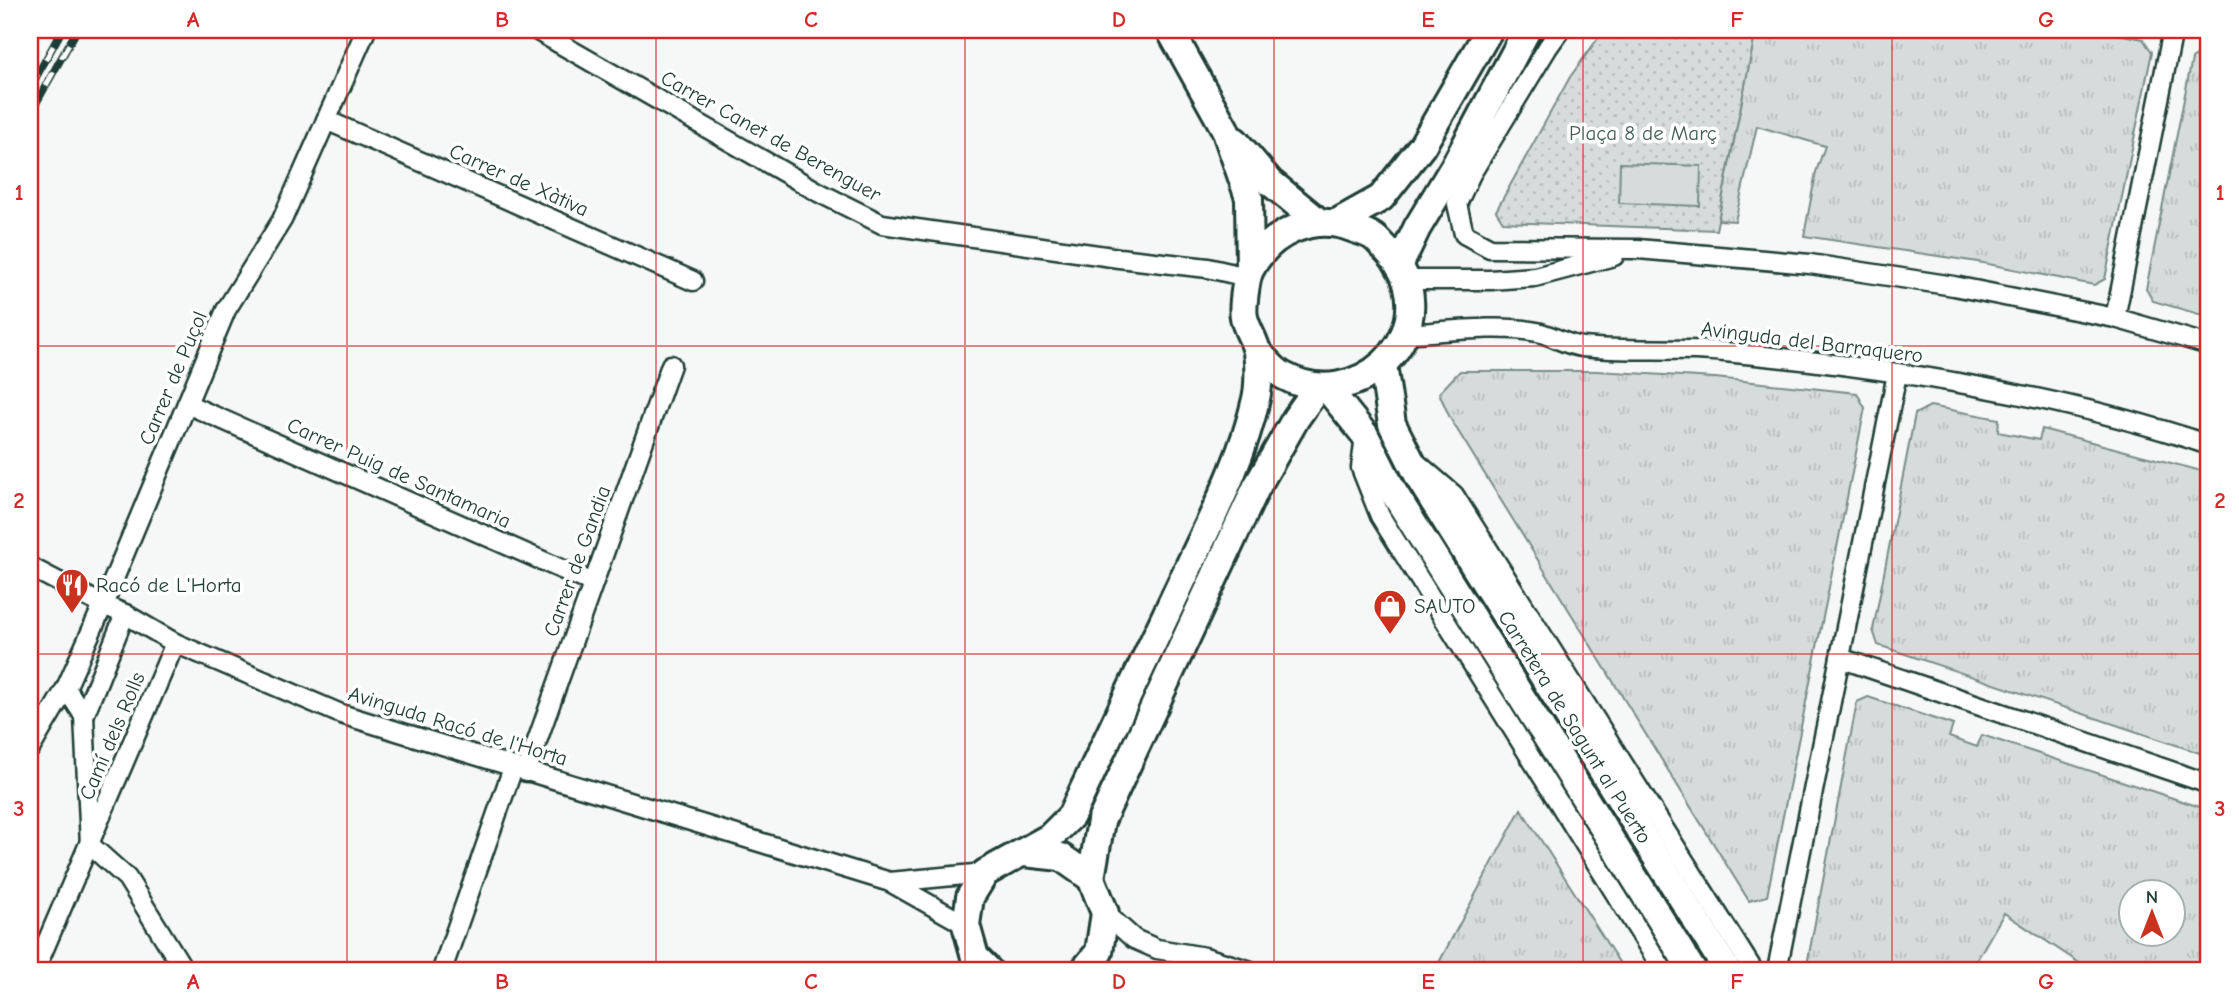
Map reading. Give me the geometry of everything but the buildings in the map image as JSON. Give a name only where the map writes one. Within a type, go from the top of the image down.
[{"type":"street","name":"Carrer de Puçol","points":[[30,749],[66,688],[226,310],[282,220],[366,30]]},
{"type":"street","name":"Carrer Canet de Berenguer","points":[[536,30],[820,193],[882,224],[1105,256],[1249,273]]},
{"type":"street","points":[[978,966],[965,925],[970,897],[985,873],[1050,837],[1071,816],[1229,481],[1256,397],[1257,351],[1243,316],[1249,273],[1249,198],[1225,129],[1170,30]]},
{"type":"street","points":[[1257,351],[1284,376],[1323,388],[1357,382],[1383,365],[1395,351],[1404,334],[1409,307],[1403,273],[1417,228],[1455,165],[1527,30]]},
{"type":"street","points":[[1560,30],[1466,184],[1457,204],[1464,233],[1490,248],[1638,249],[1810,264],[1954,286],[2115,318],[2209,345]]},
{"type":"street","points":[[2115,318],[2173,30]]},
{"type":"street","points":[[1249,273],[1267,246],[1291,229],[1329,222],[1381,198],[1422,146],[1481,35]]},
{"type":"street","name":"Carrer de Xàtiva","points":[[326,120],[693,281]]},
{"type":"street","points":[[1225,129],[1270,182],[1329,222],[1374,236],[1403,273],[1490,280],[1535,277],[1638,249]]},
{"type":"street","name":"Avinguda del Barraquero","points":[[1404,334],[1490,330],[1536,332],[1580,346],[1723,352],[1896,374],[2080,408],[2209,445]]},
{"type":"street","name":"Carrer de Gandia","points":[[442,970],[593,583],[671,365]]},
{"type":"street","name":"Carretera de Sagunt al Puerto","points":[[1383,365],[1392,424],[1421,481],[1727,970]]},
{"type":"street","points":[[1777,970],[1896,374]]},
{"type":"street","points":[[1248,970],[1205,957],[1157,948],[1134,939],[1105,913],[1091,878],[1101,821],[1106,809],[1256,488],[1296,418],[1323,388]]},
{"type":"street","name":"Carretera de Sagunt al Puerto","points":[[1323,388],[1365,435],[1394,494],[1692,970]]},
{"type":"street","name":"Carrer Puig de Santamaria","points":[[187,404],[593,583]]},
{"type":"street","points":[[1365,435],[1361,468],[1380,516],[1663,970]]},
{"type":"street","points":[[1407,454],[1454,495],[1753,970]]},
{"type":"street","name":"Avinguda Racó de l'Horta","points":[[30,567],[125,614],[175,643],[341,714],[890,882],[965,925]]},
{"type":"street","points":[[83,716],[125,614]]},
{"type":"street","name":"Camí dels Rolls","points":[[35,970],[175,643]]},
{"type":"street","points":[[1840,658],[2209,784]]},
{"type":"street","name":"Camí dels Rolls","points":[[66,688],[83,716],[90,845]]},
{"type":"street","points":[[90,845],[127,878],[184,970]]},
{"type":"street","points":[[1024,853],[1061,856],[1091,878]]},
{"type":"street","name":"Avinguda Racó de l'Horta","points":[[890,882],[985,873]]},
{"type":"street","points":[[1084,970],[1099,952],[1105,913]]},
{"type":"green space","name":"Plaça 8 de Març","points":[[1604,30],[1756,30],[1716,230],[1503,222],[1496,211],[1570,77]]},
{"type":"green space","points":[[1756,30],[2098,30],[2143,39],[2152,52],[2105,279],[2094,285],[1978,262],[1804,236],[1816,172],[1825,146],[1757,126],[1735,221],[1718,220]]},
{"type":"green space","points":[[2204,51],[2209,52],[2209,317],[2153,301],[2146,289],[2192,59]]},
{"type":"green space","points":[[1620,163],[1701,166],[1700,206],[1619,203]]},
{"type":"green space","points":[[1460,371],[1597,371],[1715,378],[1857,393],[1865,408],[1767,896],[1749,901],[1450,418],[1439,393]]},
{"type":"green space","points":[[1930,406],[1999,419],[1998,432],[2039,440],[2042,429],[2209,473],[2209,756],[1878,645],[1873,630],[1915,414]]},
{"type":"green space","points":[[1868,697],[1953,725],[1949,737],[1977,747],[1982,735],[2209,810],[2209,970],[2090,970],[2004,913],[1971,970],[1806,970],[1857,702]]},
{"type":"green space","points":[[1521,809],[1624,970],[1435,970]]},
{"type":"railway","points":[[30,88],[62,30]]},
{"type":"railway","points":[[30,114],[77,30]]},
{"type":"place","name":"Racó de L'Horta","points":[[72,615]]},
{"type":"place","name":"SAUTO","points":[[1390,636]]}]
